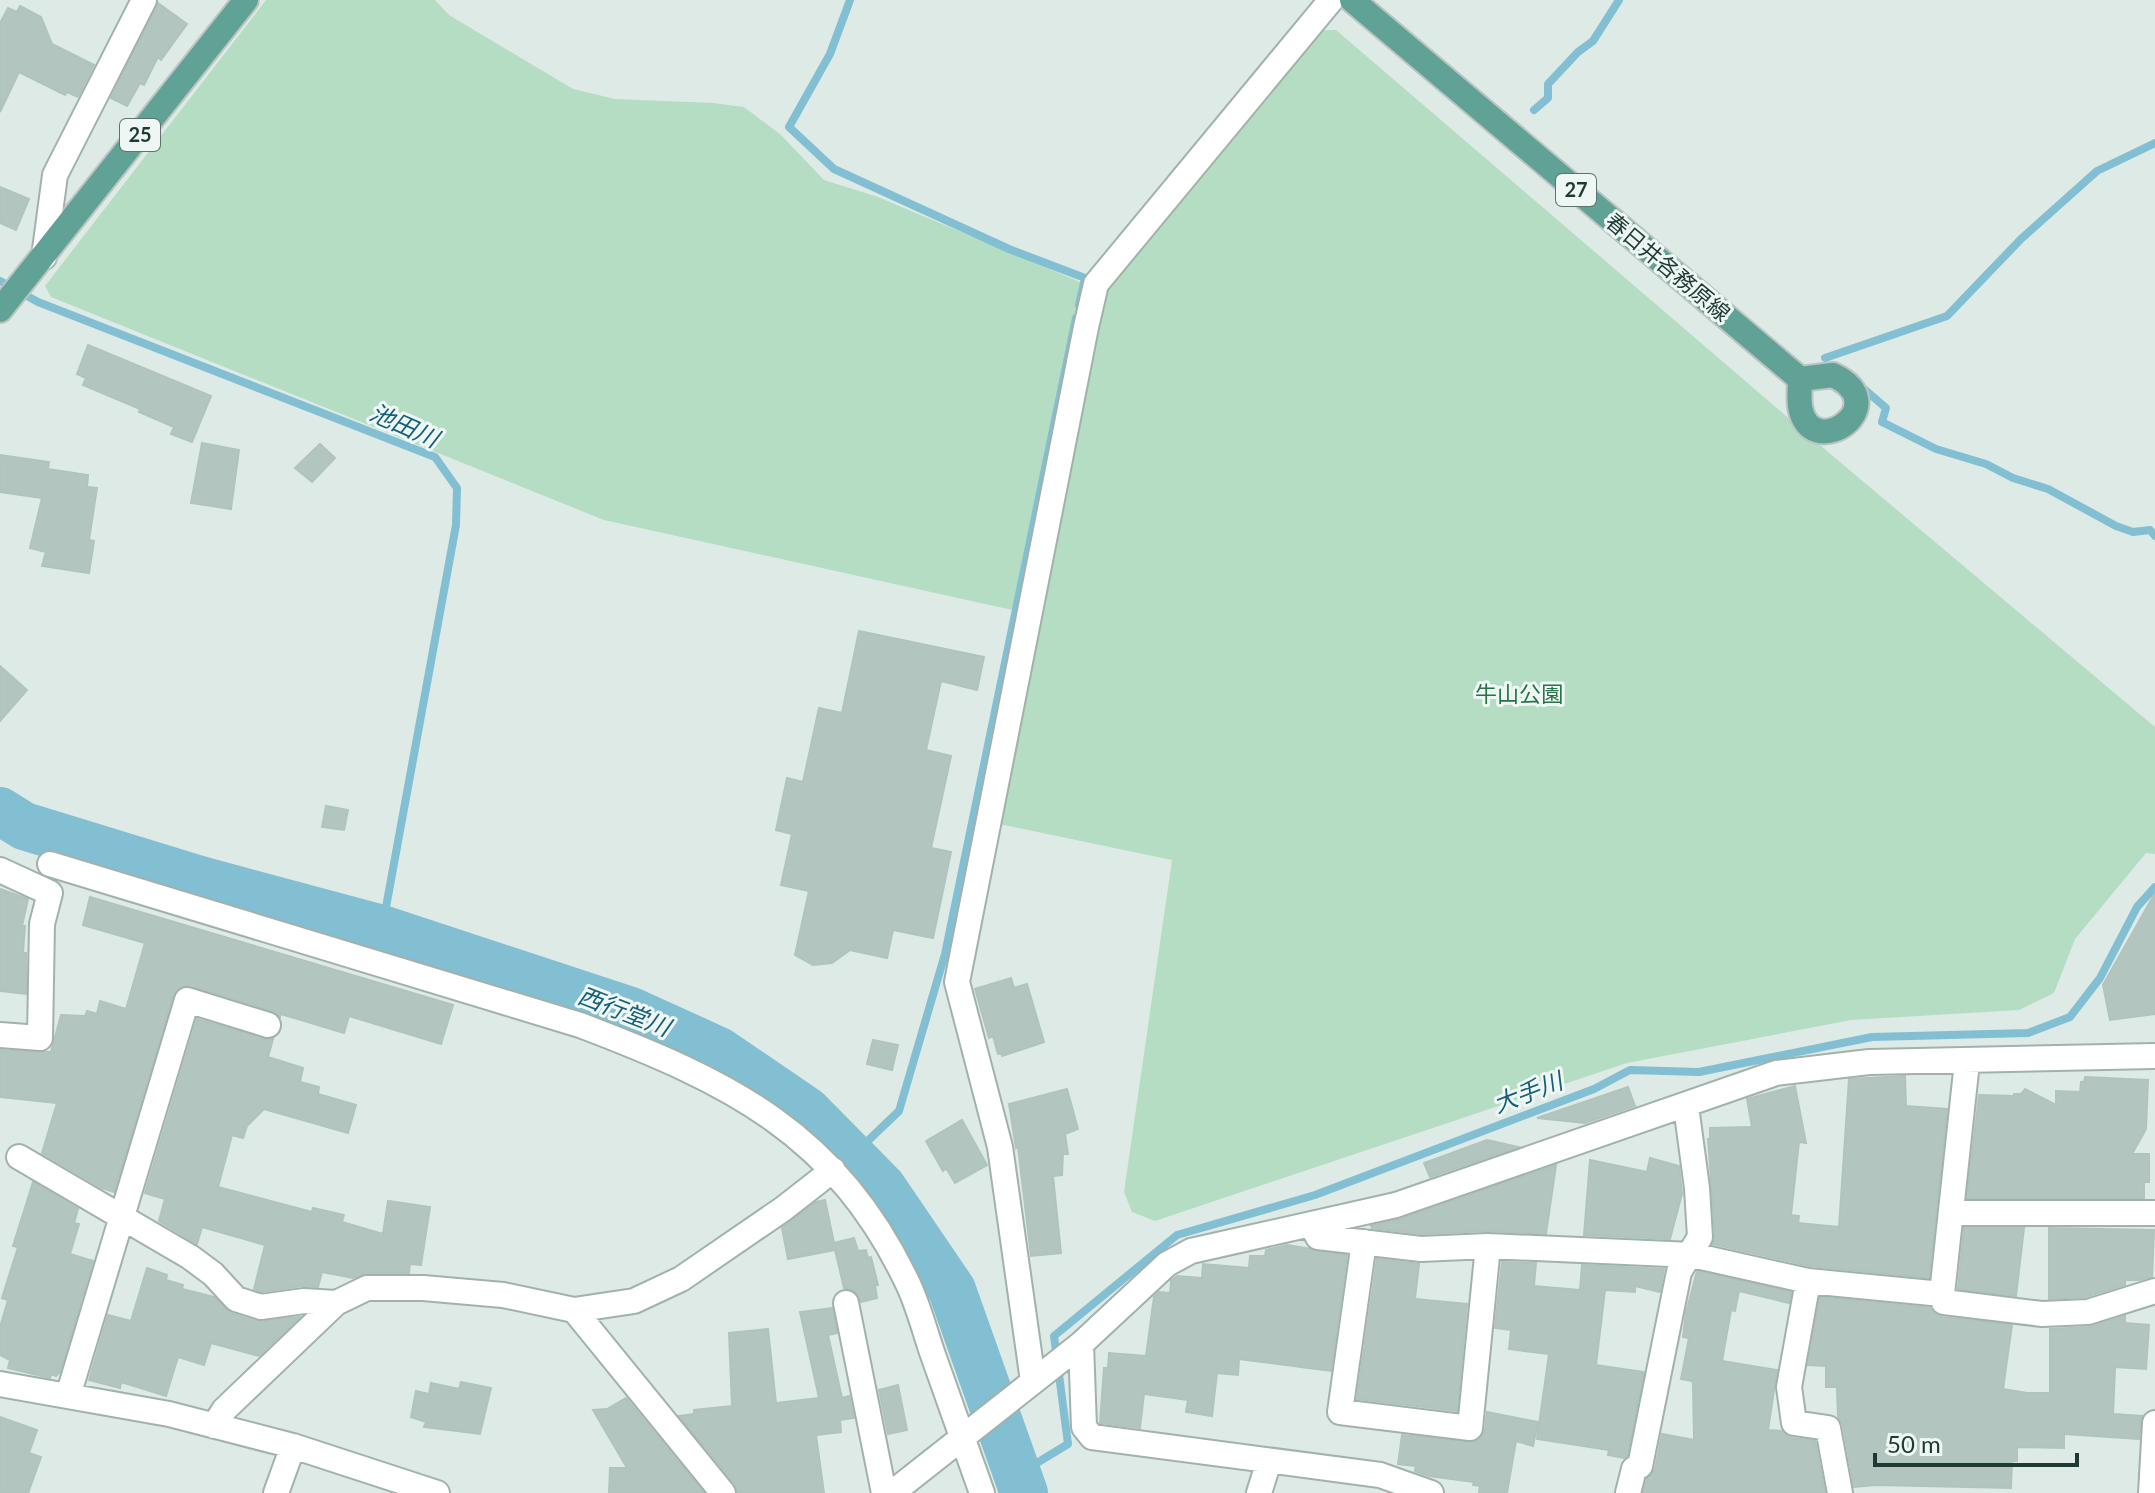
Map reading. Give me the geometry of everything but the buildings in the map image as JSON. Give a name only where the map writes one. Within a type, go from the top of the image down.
[{"type":"main road","name":"25","points":[[7,302],[246,0]]},
{"type":"main road","name":"春日井各務原線","points":[[1352,0],[1800,379]]},
{"type":"street","points":[[39,264],[55,175],[144,0]]},
{"type":"street","points":[[1033,1381],[1000,1147],[957,982],[1086,327],[1096,284],[1331,0]]},
{"type":"street","points":[[50,864],[580,1025],[656,1054],[737,1095],[791,1131],[833,1170],[875,1222],[910,1288],[982,1493]]},
{"type":"street","points":[[0,870],[50,893],[42,924],[40,1038],[0,1035]]},
{"type":"street","points":[[68,1396],[187,1000],[268,1025]]},
{"type":"street","points":[[892,1493],[1081,1344],[1167,1264],[1191,1251],[1396,1205],[1776,1073],[1869,1062],[2155,1056]]},
{"type":"street","points":[[1967,1062],[1942,1294],[1944,1302],[2042,1314],[2088,1312],[2155,1291]]},
{"type":"street","points":[[1628,1493],[1634,1469],[1640,1466],[1679,1272],[1692,1255],[1700,1237],[1686,1106]]},
{"type":"street","points":[[19,1157],[122,1216],[213,1274],[236,1299],[261,1307],[304,1301],[336,1303]]},
{"type":"street","points":[[214,1426],[224,1410],[336,1303],[367,1288],[423,1288],[503,1295],[574,1310],[634,1301],[681,1279],[783,1209],[833,1170]]},
{"type":"street","points":[[1951,1213],[2155,1213]]},
{"type":"street","points":[[1311,1224],[1318,1237],[1421,1249],[1488,1246],[1692,1255],[1808,1281],[1942,1294]]},
{"type":"street","points":[[1364,1242],[1340,1412],[1470,1428],[1488,1246]]},
{"type":"street","points":[[1808,1281],[1789,1387],[1794,1423],[1828,1428],[1840,1493]]},
{"type":"street","points":[[846,1303],[884,1493]]},
{"type":"street","points":[[574,1310],[723,1493]]},
{"type":"street","points":[[1081,1344],[1084,1427],[1092,1437],[1380,1475],[1431,1493]]},
{"type":"street","points":[[0,1384],[169,1414],[293,1446],[437,1493]]},
{"type":"street","points":[[2151,1493],[2155,1423]]},
{"type":"street","points":[[276,1493],[293,1446]]},
{"type":"street","points":[[1259,1493],[1269,1461]]},
{"type":"green space","name":"牛山公園","points":[[266,0],[435,0],[449,15],[573,89],[615,99],[744,107],[781,135],[824,180],[878,197],[1106,293],[1324,30],[1336,30],[1834,457],[2155,727],[2155,854],[2146,853],[2075,939],[2054,993],[2019,1010],[1851,1020],[1627,1063],[1155,1221],[1132,1212],[1124,1192],[1172,860],[999,824],[1040,616],[604,520],[51,297],[45,286]]},
{"type":"waterway","points":[[850,0],[830,54],[789,127],[834,169],[1009,249],[1085,278],[1079,305]]},
{"type":"waterway","points":[[1534,110],[1548,98],[1548,84],[1578,52],[1593,41],[1619,0]]},
{"type":"waterway","points":[[1825,358],[1947,316],[2021,239],[2097,171],[2155,143]]},
{"type":"waterway","name":"池田川","points":[[0,281],[38,302],[435,457],[457,488],[456,525],[382,929]]},
{"type":"waterway","points":[[852,1156],[899,1111],[945,954],[1076,318]]},
{"type":"waterway","points":[[1856,382],[1886,408],[1882,422],[1936,449],[1986,464],[2013,478],[2048,489],[2116,526],[2133,532],[2150,530],[2155,536]]},
{"type":"waterway","name":"西行堂川","points":[[0,811],[24,826],[200,880],[382,929],[631,1011],[719,1051],[807,1111],[882,1187],[952,1290],[1024,1493]]},
{"type":"waterway","name":"大手川","points":[[1017,1475],[1068,1444],[1054,1336],[1177,1235],[1315,1195],[1594,1089],[1630,1070],[1699,1072],[1872,1037],[2028,1033],[2070,1017],[2100,978],[2137,907],[2155,887]]}]
